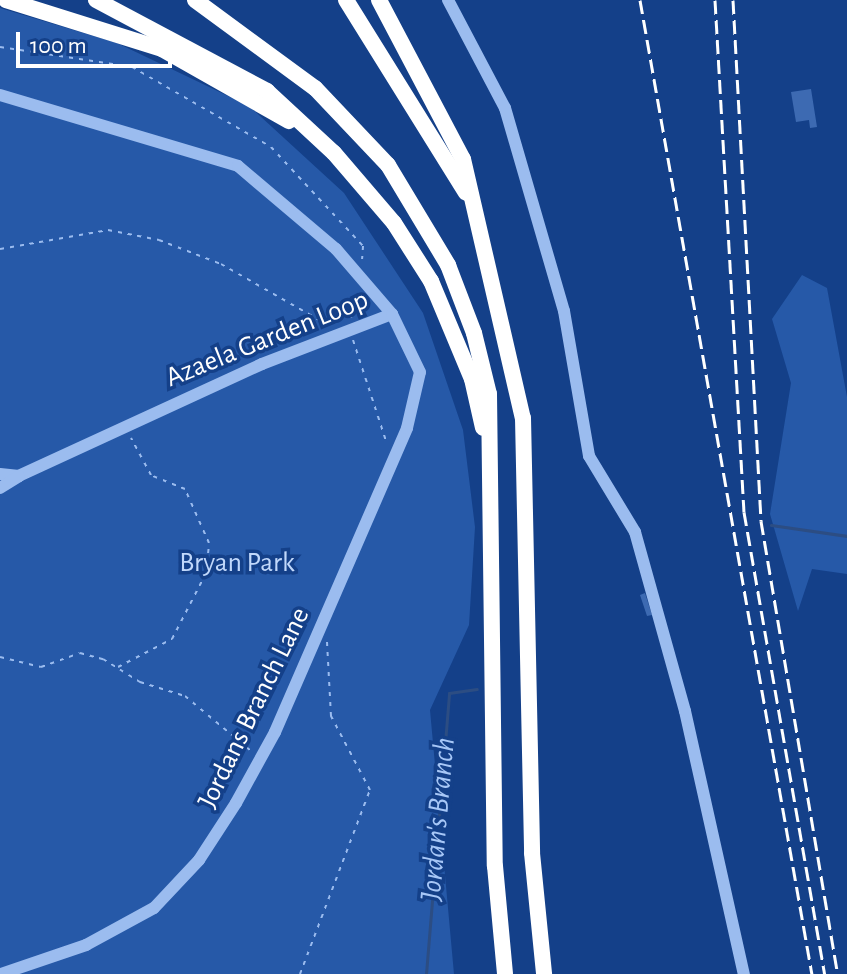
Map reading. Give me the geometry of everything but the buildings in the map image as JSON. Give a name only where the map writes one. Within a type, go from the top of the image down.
[{"type":"highway","points":[[6,0],[114,30],[214,72],[334,153]]},
{"type":"highway","points":[[96,0],[267,91],[334,153],[394,223],[447,313],[491,469]]},
{"type":"highway","points":[[195,0],[352,123],[419,209],[474,333],[489,394],[495,866],[505,974]]},
{"type":"highway","points":[[346,0],[475,208]]},
{"type":"highway","points":[[379,0],[440,106],[475,208],[503,311],[528,467],[532,853],[544,974]]},
{"type":"street","points":[[448,0],[505,108],[564,311],[589,456],[625,507],[648,575],[744,974]]},
{"type":"street","name":"Azaela Garden Loop","points":[[0,95],[238,166],[360,274],[392,314],[344,331],[125,424],[0,488]]},
{"type":"street","name":"Jordans Branch Lane","points":[[1,974],[86,945],[154,908],[199,860],[262,758],[396,459],[420,372],[392,314]]},
{"type":"street","points":[[0,474],[19,476]]},
{"type":"path","points":[[0,47],[132,67],[271,147],[363,246],[360,274],[344,331],[376,425],[396,459]]},
{"type":"path","points":[[0,249],[108,230],[159,240],[297,303],[344,331]]},
{"type":"path","points":[[118,667],[172,639],[206,573],[209,543],[185,489],[151,475],[125,424]]},
{"type":"path","points":[[300,974],[370,790],[331,716],[330,647],[321,630]]},
{"type":"path","points":[[0,657],[41,667],[80,653],[118,667],[185,696],[262,758]]},
{"type":"green space","name":"Bryan Park","points":[[0,8],[117,43],[249,106],[344,193],[423,313],[463,430],[475,527],[469,625],[430,710],[454,974],[0,974]]},
{"type":"green space","points":[[802,275],[827,288],[847,397],[847,574],[812,569],[798,611],[770,514],[791,383],[772,319]]},
{"type":"waterway","name":"Jordan's Branch","points":[[771,525],[847,536]]},
{"type":"waterway","name":"Jordan's Branch","points":[[426,974],[449,693],[477,689]]},
{"type":"railway","points":[[640,0],[812,974]]},
{"type":"railway","points":[[715,0],[744,512],[825,974]]},
{"type":"railway","points":[[733,0],[761,521],[838,974]]}]
